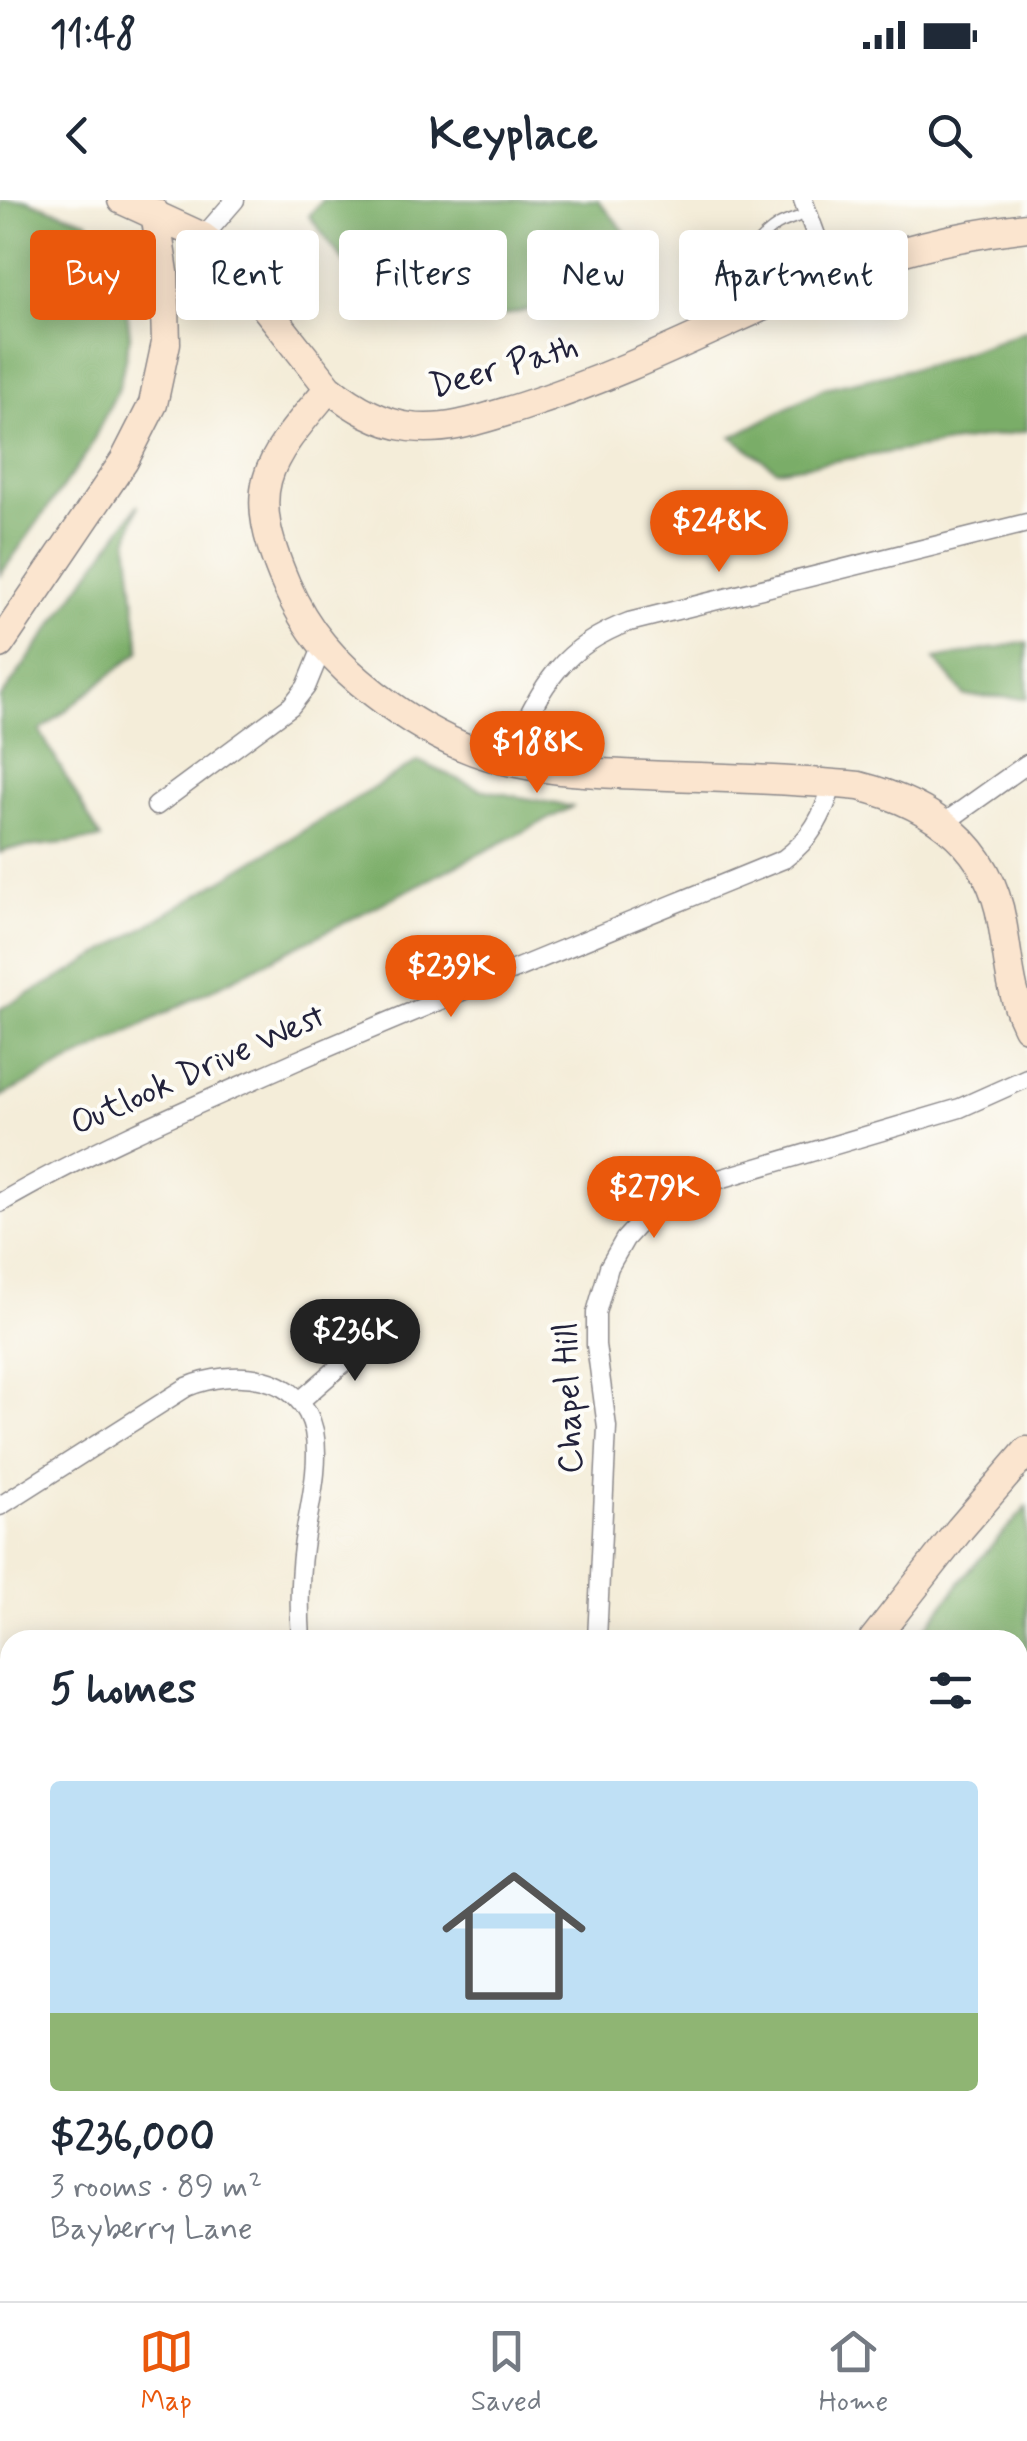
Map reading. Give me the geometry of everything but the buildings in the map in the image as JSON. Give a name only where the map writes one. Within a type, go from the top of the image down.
[{"type":"street","name":"Deer Path","points":[[122,200],[189,230]]},
{"type":"street","points":[[209,230],[234,200]]},
{"type":"street","points":[[0,644],[124,461],[152,404],[166,343],[164,272],[155,213]]},
{"type":"street","name":"Deer Path","points":[[908,252],[954,238],[1027,227]]},
{"type":"street","name":"Deer Path","points":[[277,320],[329,388],[358,409],[394,424],[434,428],[470,422],[578,388],[737,320]]},
{"type":"street","points":[[329,388],[277,452],[262,497],[274,556],[322,648],[362,684],[421,726],[476,752],[506,760],[561,771],[833,783],[884,792],[916,806],[944,823],[968,848],[991,886],[1002,919],[1014,998],[1027,1027]]},
{"type":"street","points":[[506,760],[556,670],[580,645],[601,632],[1027,523]]},
{"type":"street","points":[[156,806],[291,706],[312,676],[322,648]]},
{"type":"street","points":[[944,823],[1027,764]]},
{"type":"street","name":"Outlook Drive West","points":[[0,1203],[64,1166],[225,1092],[784,859],[815,830],[833,783]]},
{"type":"street","name":"Chapel Hill","points":[[598,1630],[608,1426],[596,1345],[596,1313],[609,1267],[625,1239],[646,1216],[686,1190],[960,1108],[1027,1078]]},
{"type":"street","points":[[300,1401],[379,1332]]},
{"type":"street","points":[[0,1506],[172,1396],[204,1380],[236,1376],[278,1384],[300,1401],[315,1446],[302,1553],[301,1630]]},
{"type":"street","points":[[881,1630],[1027,1451]]},
{"type":"lane","points":[[724,326],[724,305],[755,246],[806,207]]},
{"type":"green space","points":[[0,200],[26,200],[87,221],[94,230],[30,230],[30,320],[128,320],[130,336],[119,387],[87,453],[0,575]]},
{"type":"green space","points":[[322,200],[598,200],[623,230],[527,230],[527,311],[507,315],[507,230],[339,230],[339,255],[309,216]]},
{"type":"green space","points":[[400,320],[481,320],[471,322]]},
{"type":"green space","points":[[1027,330],[1027,431],[777,470],[732,437],[824,388],[933,364]]},
{"type":"green space","points":[[138,505],[128,541],[140,651],[40,731],[101,839],[0,853],[0,699]]},
{"type":"green space","points":[[1027,642],[1027,698],[965,696],[935,659]]},
{"type":"green space","points":[[418,761],[480,789],[572,807],[0,1097],[0,1009],[72,971]]},
{"type":"green space","points":[[1027,1507],[1027,1630],[925,1630],[969,1571]]},
{"type":"green space","points":[[1027,1507],[1027,1630],[925,1630],[969,1571]]}]
